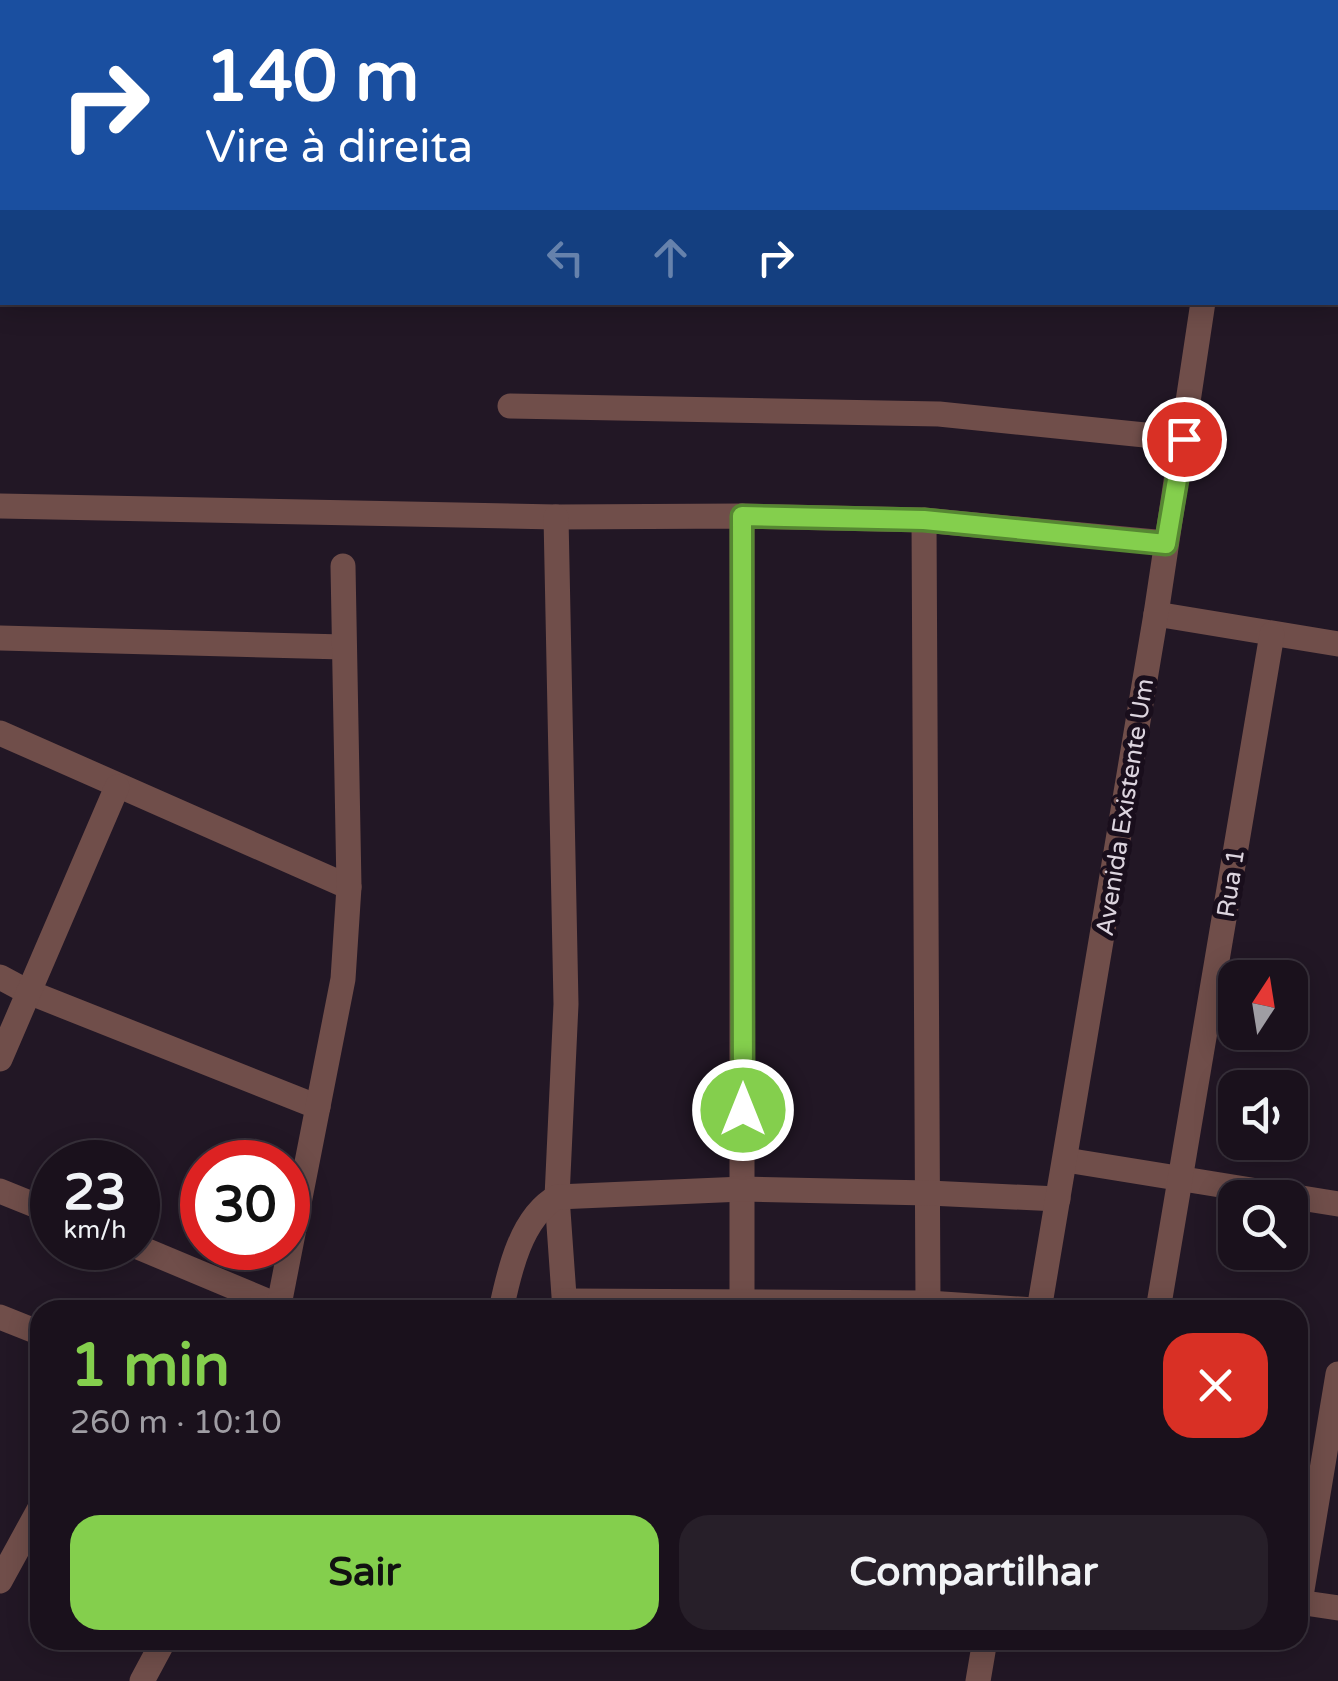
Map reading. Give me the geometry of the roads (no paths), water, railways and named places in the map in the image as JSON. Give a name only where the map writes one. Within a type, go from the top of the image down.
[{"type":"street","name":"Avenida Existente Um","points":[[1038,1300],[1066,1160],[1203,305]]},
{"type":"street","points":[[510,406],[939,414],[1184,439]]},
{"type":"street","points":[[0,506],[924,520],[1166,544]]},
{"type":"street","points":[[742,516],[742,1300]]},
{"type":"street","points":[[556,517],[566,1004],[557,1198],[564,1300]]},
{"type":"street","points":[[924,520],[928,1300]]},
{"type":"street","points":[[281,1300],[343,979],[349,888],[343,566]]},
{"type":"street","points":[[1156,614],[1338,644]]},
{"type":"street","name":"Rua 1","points":[[1160,1300],[1272,634]]},
{"type":"street","points":[[0,638],[344,647]]},
{"type":"street","points":[[0,733],[349,888]]},
{"type":"street","points":[[0,1060],[117,787]]},
{"type":"street","points":[[0,976],[26,992],[318,1107]]},
{"type":"street","points":[[1066,1160],[1338,1204]]},
{"type":"street","points":[[505,1300],[526,1228],[539,1211],[557,1198],[743,1189],[1058,1199]]},
{"type":"street","points":[[0,1190],[30,1203]]},
{"type":"street","points":[[160,1257],[260,1300]]},
{"type":"street","points":[[0,1316],[30,1329]]},
{"type":"street","points":[[1308,1549],[1338,1374]]},
{"type":"street","points":[[0,1582],[30,1526]]},
{"type":"street","points":[[1308,1603],[1338,1608]]},
{"type":"street","points":[[142,1681],[159,1650]]},
{"type":"street","points":[[978,1681],[983,1650]]}]
